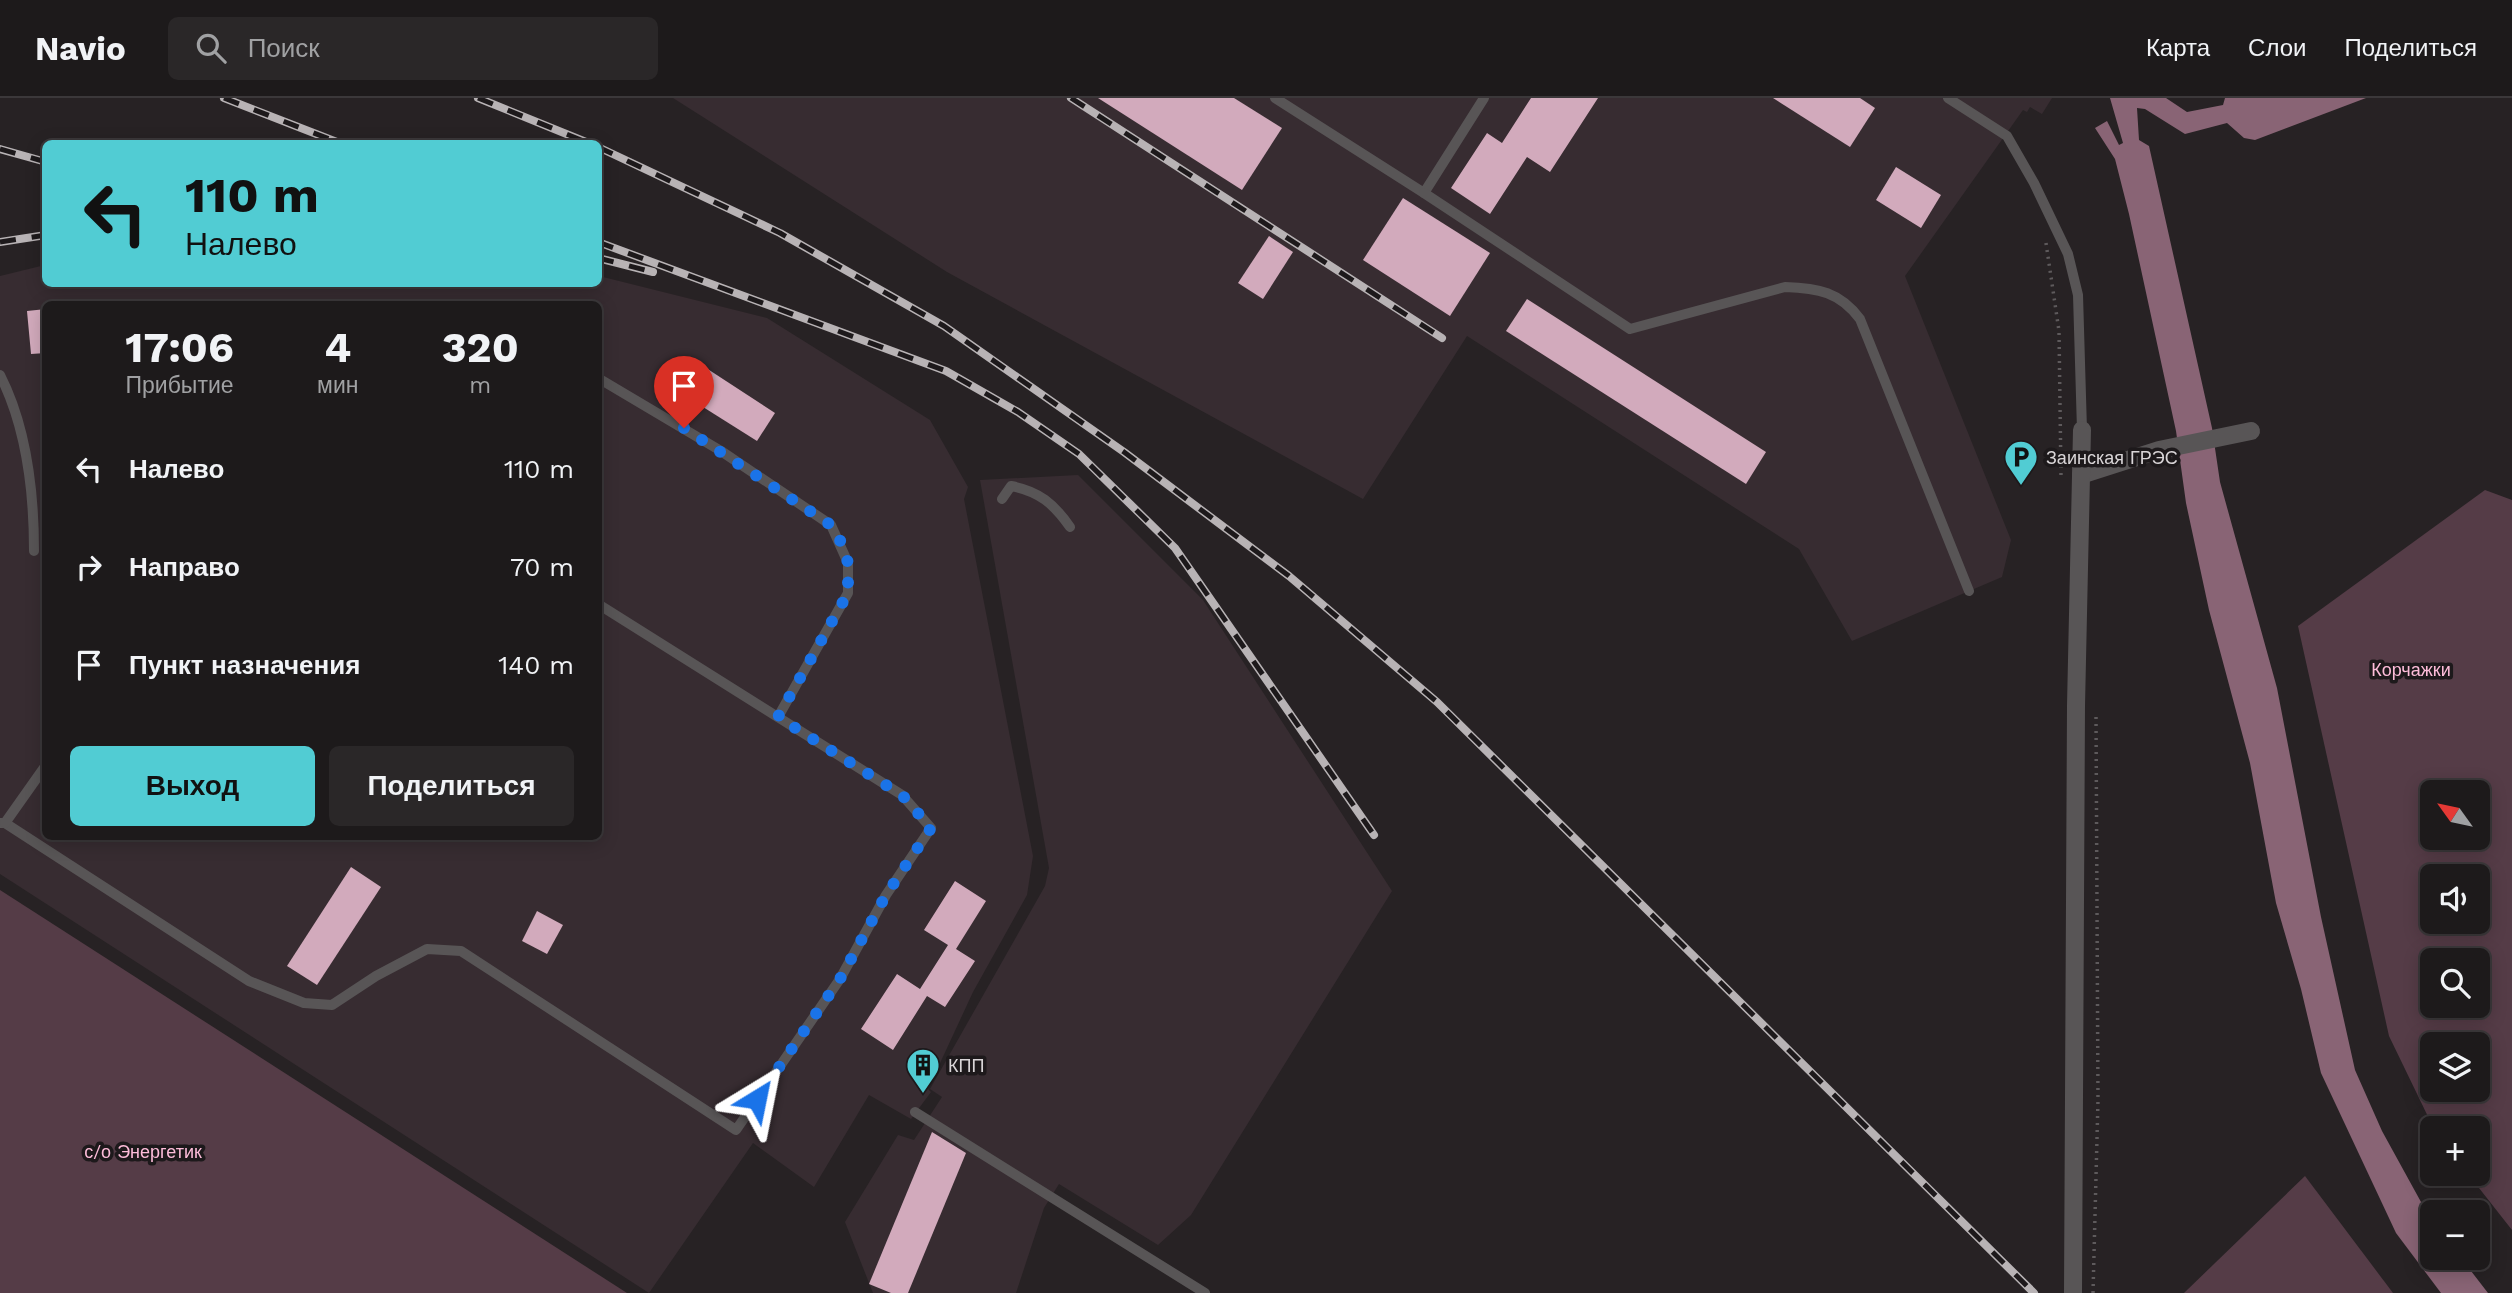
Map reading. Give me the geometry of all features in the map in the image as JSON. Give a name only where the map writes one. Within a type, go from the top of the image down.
[{"type":"street","points":[[2073,1293],[2076,720],[2082,430]]},
{"type":"street","points":[[2081,475],[2159,450],[2251,431]]},
{"type":"lane","points":[[1275,98],[1630,329],[1785,287],[1810,288],[1832,293],[1848,303],[1860,319],[1969,591]]},
{"type":"lane","points":[[1424,193],[1484,98]]},
{"type":"lane","points":[[1948,98],[2007,136],[2034,183],[2068,254],[2078,295],[2082,430]]},
{"type":"lane","points":[[0,375],[11,397],[26,455],[34,514],[34,551]]},
{"type":"lane","points":[[602,380],[721,451],[831,525],[842,544],[848,563],[848,593],[778,717]]},
{"type":"lane","points":[[1002,499],[1011,486],[1028,489],[1044,496],[1070,527]]},
{"type":"lane","points":[[42,770],[3,823],[249,981],[304,1003],[332,1005],[376,976],[427,949],[461,951],[736,1130],[840,979],[886,895],[931,828],[902,795],[602,607]]},
{"type":"lane","points":[[915,1112],[1205,1293]]},
{"type":"shaded area","points":[[673,98],[2052,98],[2042,114],[2030,107],[2027,112],[2023,110],[1905,276],[2011,540],[2002,577],[1852,641],[1799,549],[1467,336],[1363,499],[947,272]]},
{"type":"shaded area","points":[[2110,98],[2166,98],[2187,112],[2223,105],[2225,98],[2366,98],[2255,140],[2244,138],[2227,123],[2185,134],[2145,109],[2137,108],[2139,140],[2149,146],[2212,428],[2220,482],[2277,688],[2321,917],[2355,1070],[2382,1131],[2420,1200],[2420,1265],[2396,1233],[2321,1073],[2301,989],[2276,903],[2250,763],[2209,610],[2186,503],[2176,431],[2129,214],[2115,159],[2095,128],[2107,121],[2119,145],[2123,143]]},
{"type":"shaded area","points":[[42,266],[42,287],[602,287],[602,277],[767,318],[930,420],[968,487],[964,499],[1033,856],[1027,895],[973,992],[928,1089],[931,1092],[911,1119],[869,1095],[814,1187],[753,1143],[649,1293],[0,874],[0,276]]},
{"type":"shaded area","points":[[1078,475],[1203,600],[1392,891],[1191,1215],[1158,1245],[1059,1184],[1044,1208],[1016,1293],[873,1293],[845,1222],[898,1135],[914,1140],[942,1097],[930,1089],[1045,886],[1049,868],[980,480]]},
{"type":"shaded area","points":[[2424,1270],[2470,1270],[2488,1293],[2441,1293]]},
{"type":"green space","name":"Корчажки","points":[[2485,490],[2512,500],[2512,1230],[2477,1186],[2490,1186],[2490,1116],[2428,1116],[2421,1102],[2490,1102],[2490,1032],[2420,1032],[2420,1100],[2389,1036],[2298,626]]},
{"type":"green space","name":"с/о Энергетик","points":[[0,890],[627,1293],[0,1293]]},
{"type":"green space","points":[[2305,1176],[2393,1293],[2184,1293]]},
{"type":"building","points":[[1098,98],[1234,98],[1282,128],[1242,190]]},
{"type":"building","points":[[1531,98],[1598,98],[1550,172],[1527,157],[1490,214],[1451,188],[1487,133],[1502,143]]},
{"type":"building","points":[[1773,98],[1860,98],[1875,108],[1850,147]]},
{"type":"building","points":[[1896,167],[1941,195],[1921,228],[1876,200]]},
{"type":"building","points":[[1403,198],[1490,253],[1450,316],[1363,260]]},
{"type":"building","points":[[1269,236],[1293,252],[1263,299],[1238,283]]},
{"type":"building","points":[[1527,299],[1766,452],[1746,484],[1506,331]]},
{"type":"building","points":[[42,309],[42,353],[31,354],[27,311]]},
{"type":"building","points":[[703,366],[775,413],[757,441],[684,395]]},
{"type":"building","points":[[351,867],[381,887],[317,985],[287,966]]},
{"type":"building","points":[[955,881],[986,901],[956,949],[975,961],[945,1007],[927,996],[893,1050],[861,1029],[897,974],[920,989],[948,945],[924,930]]},
{"type":"building","points":[[537,911],[563,925],[547,954],[522,941]]},
{"type":"building","points":[[932,1132],[966,1153],[908,1293],[891,1293],[869,1284]]},
{"type":"railway","points":[[224,98],[332,140]]},
{"type":"railway","points":[[478,98],[581,140]]},
{"type":"railway","points":[[1071,98],[1442,338]]},
{"type":"railway","points":[[0,149],[42,161]]},
{"type":"railway","points":[[602,149],[780,233],[944,326],[1124,452],[1289,576],[1437,702],[2034,1293]]},
{"type":"railway","points":[[0,242],[42,236]]},
{"type":"railway","points":[[602,243],[946,371],[1018,412],[1079,454],[1175,548],[1374,835]]},
{"type":"railway","points":[[602,259],[653,272]]},
{"type":"place","name":"Заинская ГРЭС","points":[[2021,487]]},
{"type":"place","name":"КПП","points":[[923,1095]]},
{"type":"route","points":[[684,428],[831,525],[842,544],[848,563],[848,593],[799,685],[778,717],[902,795],[931,828],[886,895],[840,979],[757,1099]]}]
